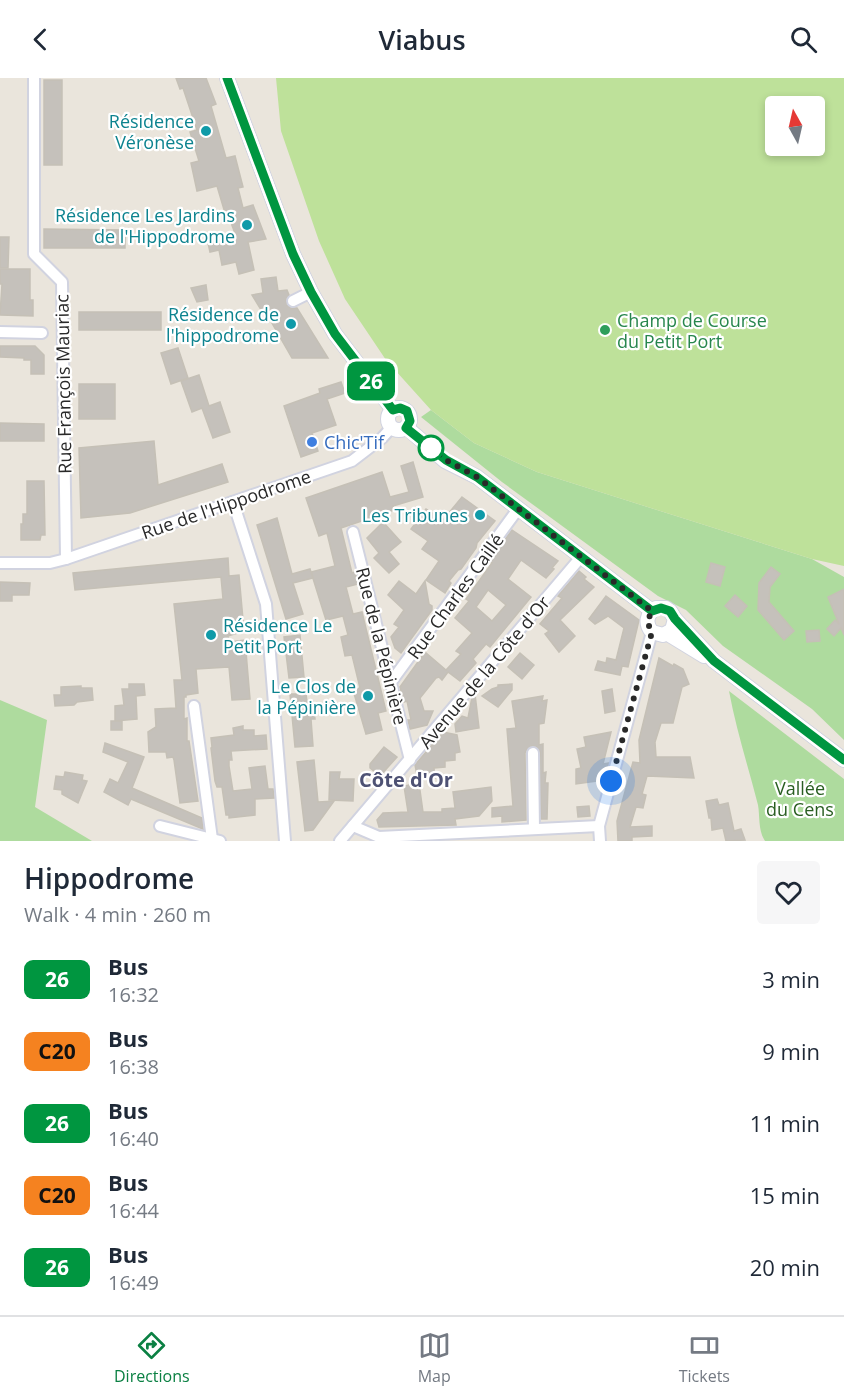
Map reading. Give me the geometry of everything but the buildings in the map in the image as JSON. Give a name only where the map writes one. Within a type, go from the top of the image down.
[{"type":"street","name":"Rue François Mauriac","points":[[34,78],[34,254],[62,282],[66,559]]},
{"type":"street","points":[[227,78],[293,254],[311,292],[335,334],[393,410],[400,408],[407,411],[410,421],[399,427],[446,460],[477,477],[652,611]]},
{"type":"street","points":[[293,301],[311,292]]},
{"type":"street","points":[[0,332],[42,333]]},
{"type":"street","name":"Rue de l'Hippodrome","points":[[0,562],[50,563],[66,559],[352,461],[399,427]]},
{"type":"street","points":[[233,502],[266,604],[285,841]]},
{"type":"street","name":"Rue Charles Caillé","points":[[391,682],[518,509]]},
{"type":"street","name":"Rue de la Pépinière","points":[[353,532],[410,760]]},
{"type":"street","name":"Avenue de la Côte d'Or","points":[[340,841],[581,557]]},
{"type":"street","points":[[714,661],[666,608],[652,611],[647,622],[652,632],[657,635],[668,634],[714,661],[844,760]]},
{"type":"street","points":[[668,634],[675,625],[675,619]]},
{"type":"street","points":[[600,841],[599,826],[652,632]]},
{"type":"street","points":[[160,826],[216,840],[194,706]]},
{"type":"street","points":[[533,753],[534,829]]},
{"type":"street","points":[[353,826],[379,837],[599,826]]},
{"type":"green space","name":"Champ de Course du Petit Port","points":[[276,78],[844,78],[844,566],[812,559],[537,472],[474,443],[431,410],[386,360],[345,299],[319,241],[281,131]]},
{"type":"green space","points":[[431,410],[474,443],[537,472],[812,559],[844,577],[844,740],[812,709],[723,646],[686,610],[658,596],[502,482],[421,417]]},
{"type":"green space","name":"Vallée du Cens","points":[[729,691],[844,779],[844,841],[765,841],[761,833],[758,805]]},
{"type":"green space","points":[[0,700],[47,720],[35,807],[92,841],[0,841]]},
{"type":"bus line","name":"26","points":[[227,78],[293,254],[311,292],[335,334],[393,410],[400,408],[407,411],[410,421],[406,428],[446,460],[477,477],[652,611],[666,608],[670,611],[714,661],[844,760]]},
{"type":"place","name":"Résidence Véronèse","points":[[206,131]]},
{"type":"place","name":"Résidence Les Jardins de l'Hippodrome","points":[[247,225]]},
{"type":"place","name":"Résidence de l'hippodrome","points":[[291,324]]},
{"type":"place","name":"Champ de Course du Petit Port","points":[[605,330]]},
{"type":"place","name":"Chic'Tif","points":[[312,442]]},
{"type":"place","name":"Les Tribunes","points":[[480,515]]},
{"type":"place","name":"Résidence Le Petit Port","points":[[211,635]]},
{"type":"place","name":"Le Clos de la Pépinière","points":[[368,696]]},
{"type":"district","name":"Côte d'Or","points":[[406,779]]},
{"type":"route","points":[[431,448],[446,460],[477,477],[652,611],[647,622],[652,632],[611,781]]}]
